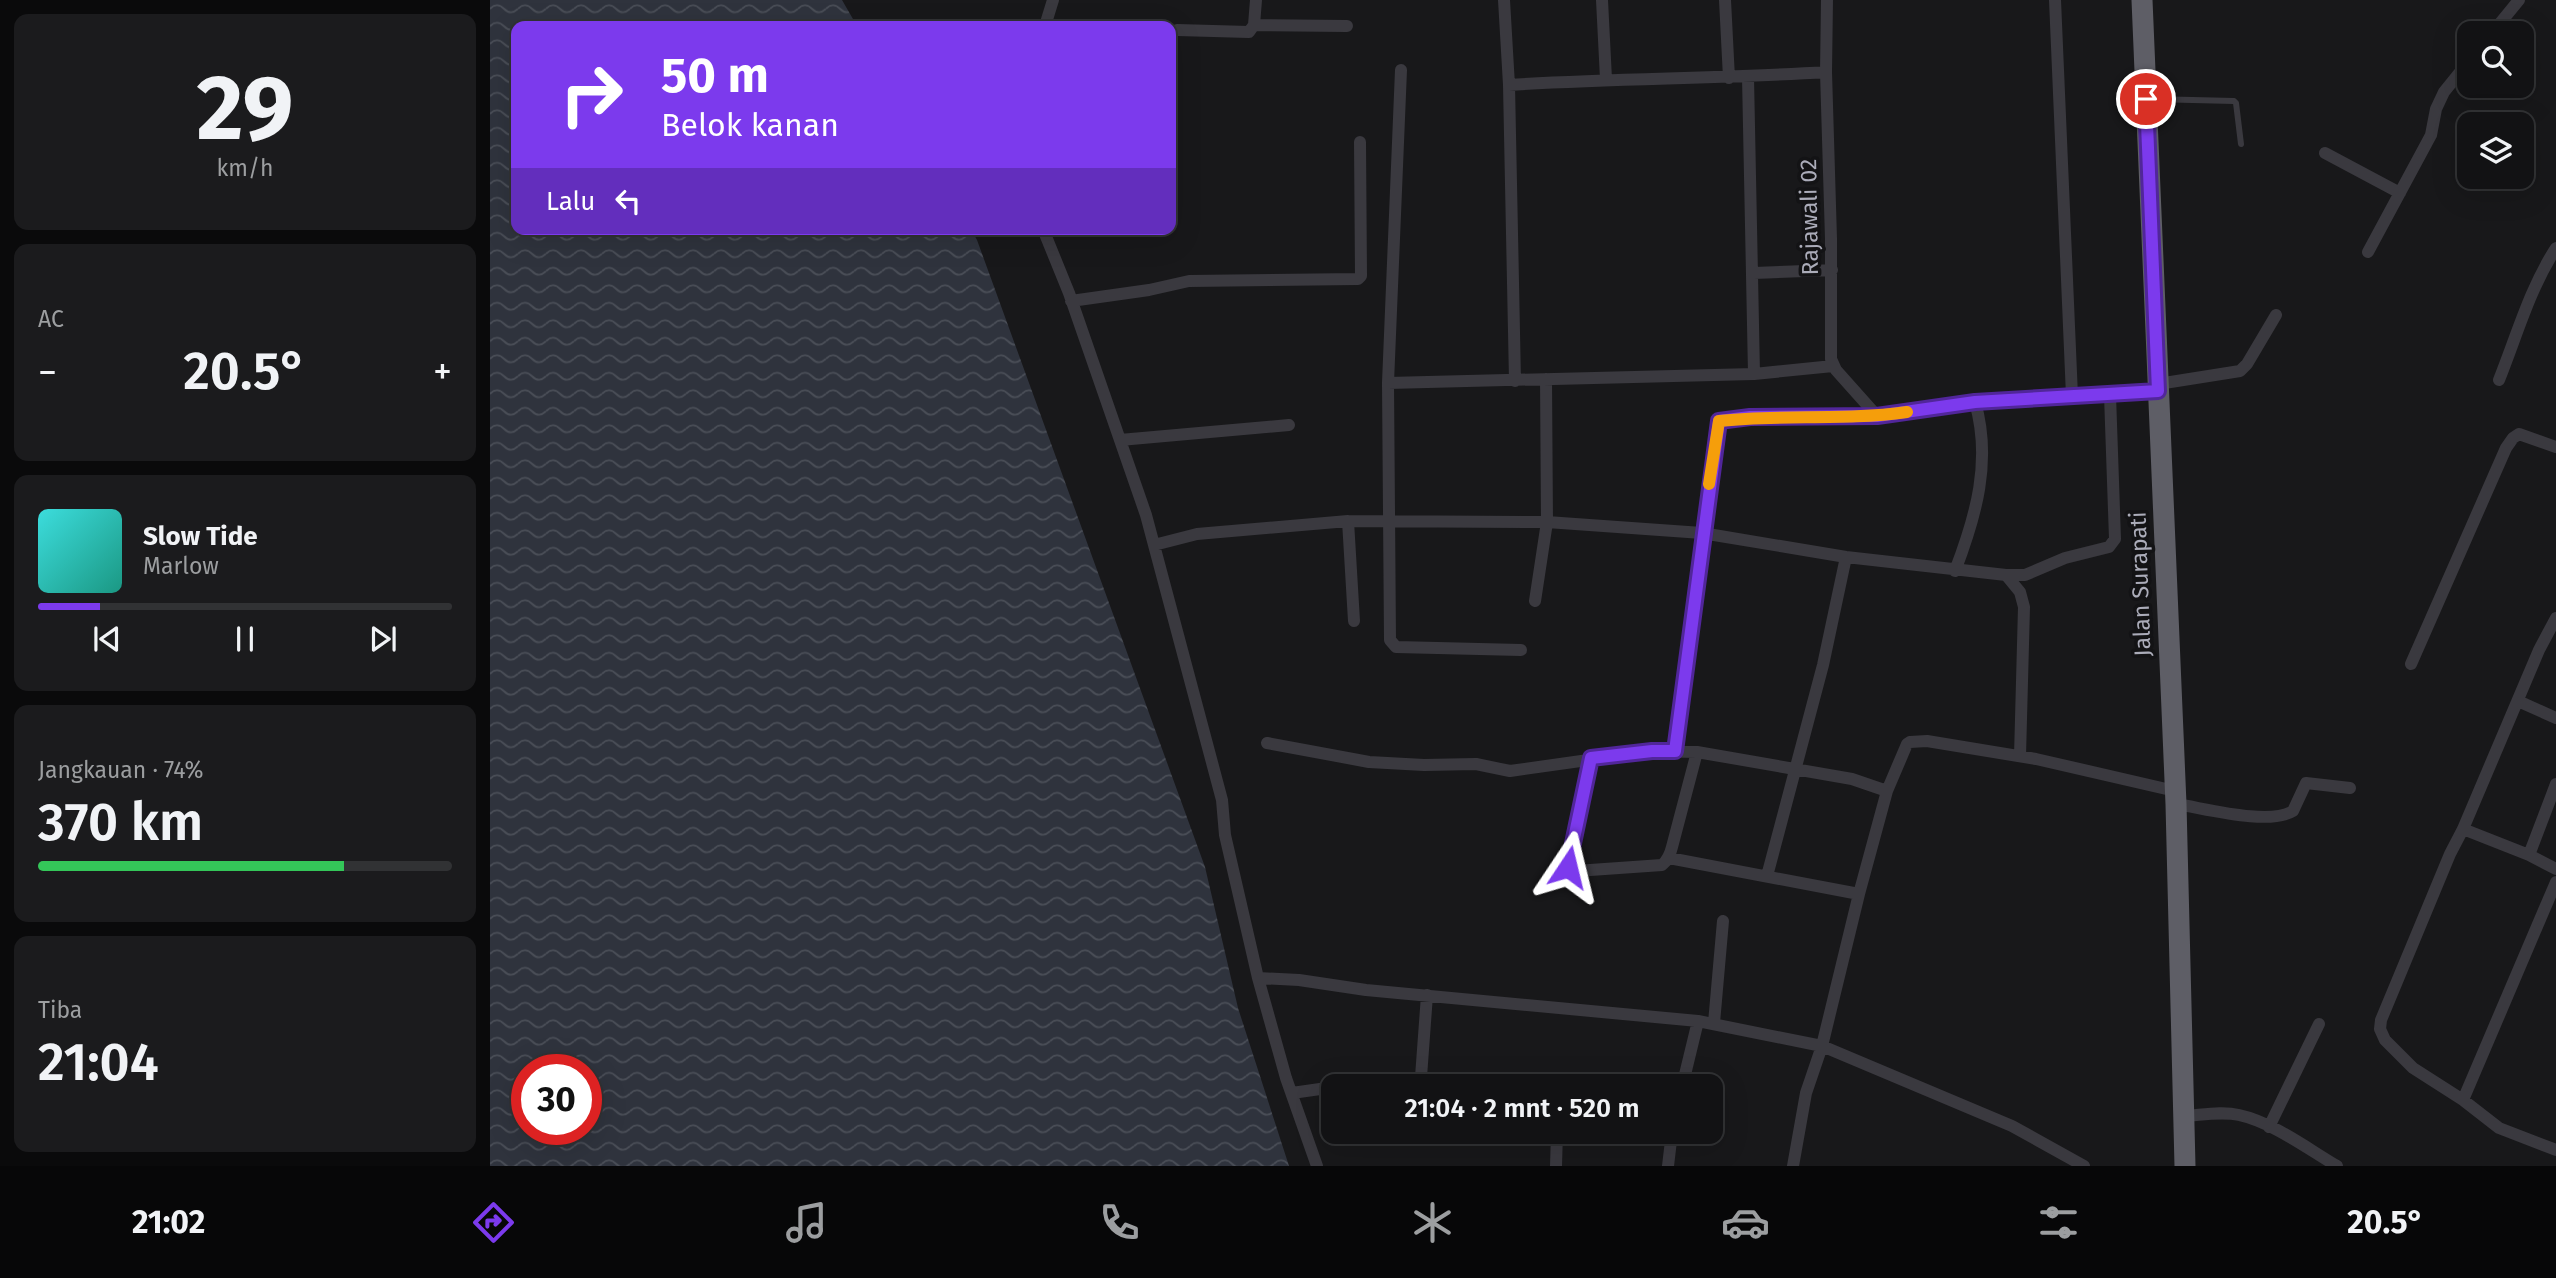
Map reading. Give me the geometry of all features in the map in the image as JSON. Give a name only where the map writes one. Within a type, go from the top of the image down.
[{"type":"highway","name":"Jalan Surapati","points":[[2142,0],[2175,798],[2185,1166]]},
{"type":"street","points":[[1047,21],[1053,0]]},
{"type":"street","points":[[1177,30],[1249,32],[1254,24],[1256,0]]},
{"type":"street","points":[[1504,0],[1509,85],[1515,381]]},
{"type":"street","points":[[1602,0],[1606,79]]},
{"type":"street","points":[[1725,0],[1729,78]]},
{"type":"street","name":"Rajawali 02","points":[[1827,0],[1826,72],[1833,366]]},
{"type":"street","points":[[2055,0],[2072,396]]},
{"type":"street","points":[[2502,21],[2519,0]]},
{"type":"street","points":[[1254,24],[1348,26]]},
{"type":"street","points":[[1401,70],[1388,383],[1392,644],[1396,647],[1521,650]]},
{"type":"street","points":[[1509,85],[1826,72]]},
{"type":"street","points":[[2368,252],[2431,135],[2438,102],[2457,76]]},
{"type":"street","points":[[1748,77],[1754,374]]},
{"type":"street","points":[[1071,301],[1149,290],[1189,281],[1358,279],[1361,276],[1360,142]]},
{"type":"street","points":[[2325,153],[2400,192]]},
{"type":"street","points":[[1044,235],[1071,301],[1154,545],[1222,800],[1225,835],[1258,978],[1317,1166]]},
{"type":"street","points":[[2500,380],[2535,283],[2556,248]]},
{"type":"street","points":[[1754,273],[1832,270]]},
{"type":"street","points":[[1675,751],[1719,421],[1750,417],[1877,416],[1975,402],[2110,394],[2158,388],[2239,371],[2247,364],[2276,315]]},
{"type":"street","points":[[1388,383],[1754,374],[1833,366],[1877,416]]},
{"type":"street","points":[[1535,601],[1547,523],[1546,379]]},
{"type":"street","points":[[1154,545],[1197,534],[1348,521],[1547,523],[1702,533],[1846,557],[1955,571],[2025,575],[2065,558],[2109,547],[2115,538],[2110,394]]},
{"type":"street","points":[[1955,571],[1972,526],[1980,492],[1983,458],[1980,420],[1975,402]]},
{"type":"street","points":[[1120,440],[1289,425]]},
{"type":"street","points":[[2410,664],[2506,448],[2519,434],[2556,447]]},
{"type":"street","points":[[1348,521],[1354,621]]},
{"type":"street","points":[[1768,876],[1823,665],[1846,557]]},
{"type":"street","points":[[2006,575],[2020,592],[2024,607],[2020,756]]},
{"type":"street","points":[[2556,618],[2539,650],[2450,854],[2380,1029],[2385,1040],[2413,1068],[2463,1100],[2499,1128],[2556,1148]]},
{"type":"street","points":[[2518,701],[2556,718]]},
{"type":"street","points":[[1793,1166],[1805,1093],[1822,1046],[1887,791],[1904,748],[1910,741],[1927,741],[2020,756],[2175,798],[2270,817],[2291,813],[2306,783],[2350,788]]},
{"type":"street","points":[[1267,743],[1369,762],[1476,764],[1510,771],[1652,751],[1697,752],[1852,779],[1887,791]]},
{"type":"street","points":[[1591,758],[1568,867],[1576,871],[1662,865],[1669,858],[1697,752]]},
{"type":"street","points":[[2529,855],[2556,784]]},
{"type":"street","points":[[2463,829],[2529,855],[2556,869]]},
{"type":"street","points":[[1669,858],[1859,894]]},
{"type":"street","points":[[2463,1100],[2556,882]]},
{"type":"street","points":[[1714,1023],[1723,921]]},
{"type":"street","points":[[1258,978],[1698,1021],[1822,1046],[2012,1126],[2084,1166]]},
{"type":"street","points":[[1421,1074],[1427,995]]},
{"type":"street","points":[[1685,1074],[1698,1021]]},
{"type":"street","points":[[2269,1126],[2319,1024]]},
{"type":"street","points":[[1292,1093],[1321,1089]]},
{"type":"street","points":[[2184,1116],[2237,1114],[2269,1126],[2337,1166]]},
{"type":"street","points":[[1556,1166],[1557,1144]]},
{"type":"street","points":[[1668,1166],[1671,1144]]},
{"type":"lane","points":[[2146,99],[2234,101],[2241,144]]},
{"type":"water","points":[[490,0],[842,0],[854,21],[511,21],[511,235],[974,235],[1205,867],[1238,1008],[1289,1166],[490,1166]]},
{"type":"slow traffic","points":[[1709,484],[1719,421],[1750,417],[1877,416],[1907,412]]},
{"type":"route","points":[[1568,867],[1591,758],[1675,751],[1719,421],[1750,417],[1877,416],[1975,402],[2158,391],[2146,99]]}]
